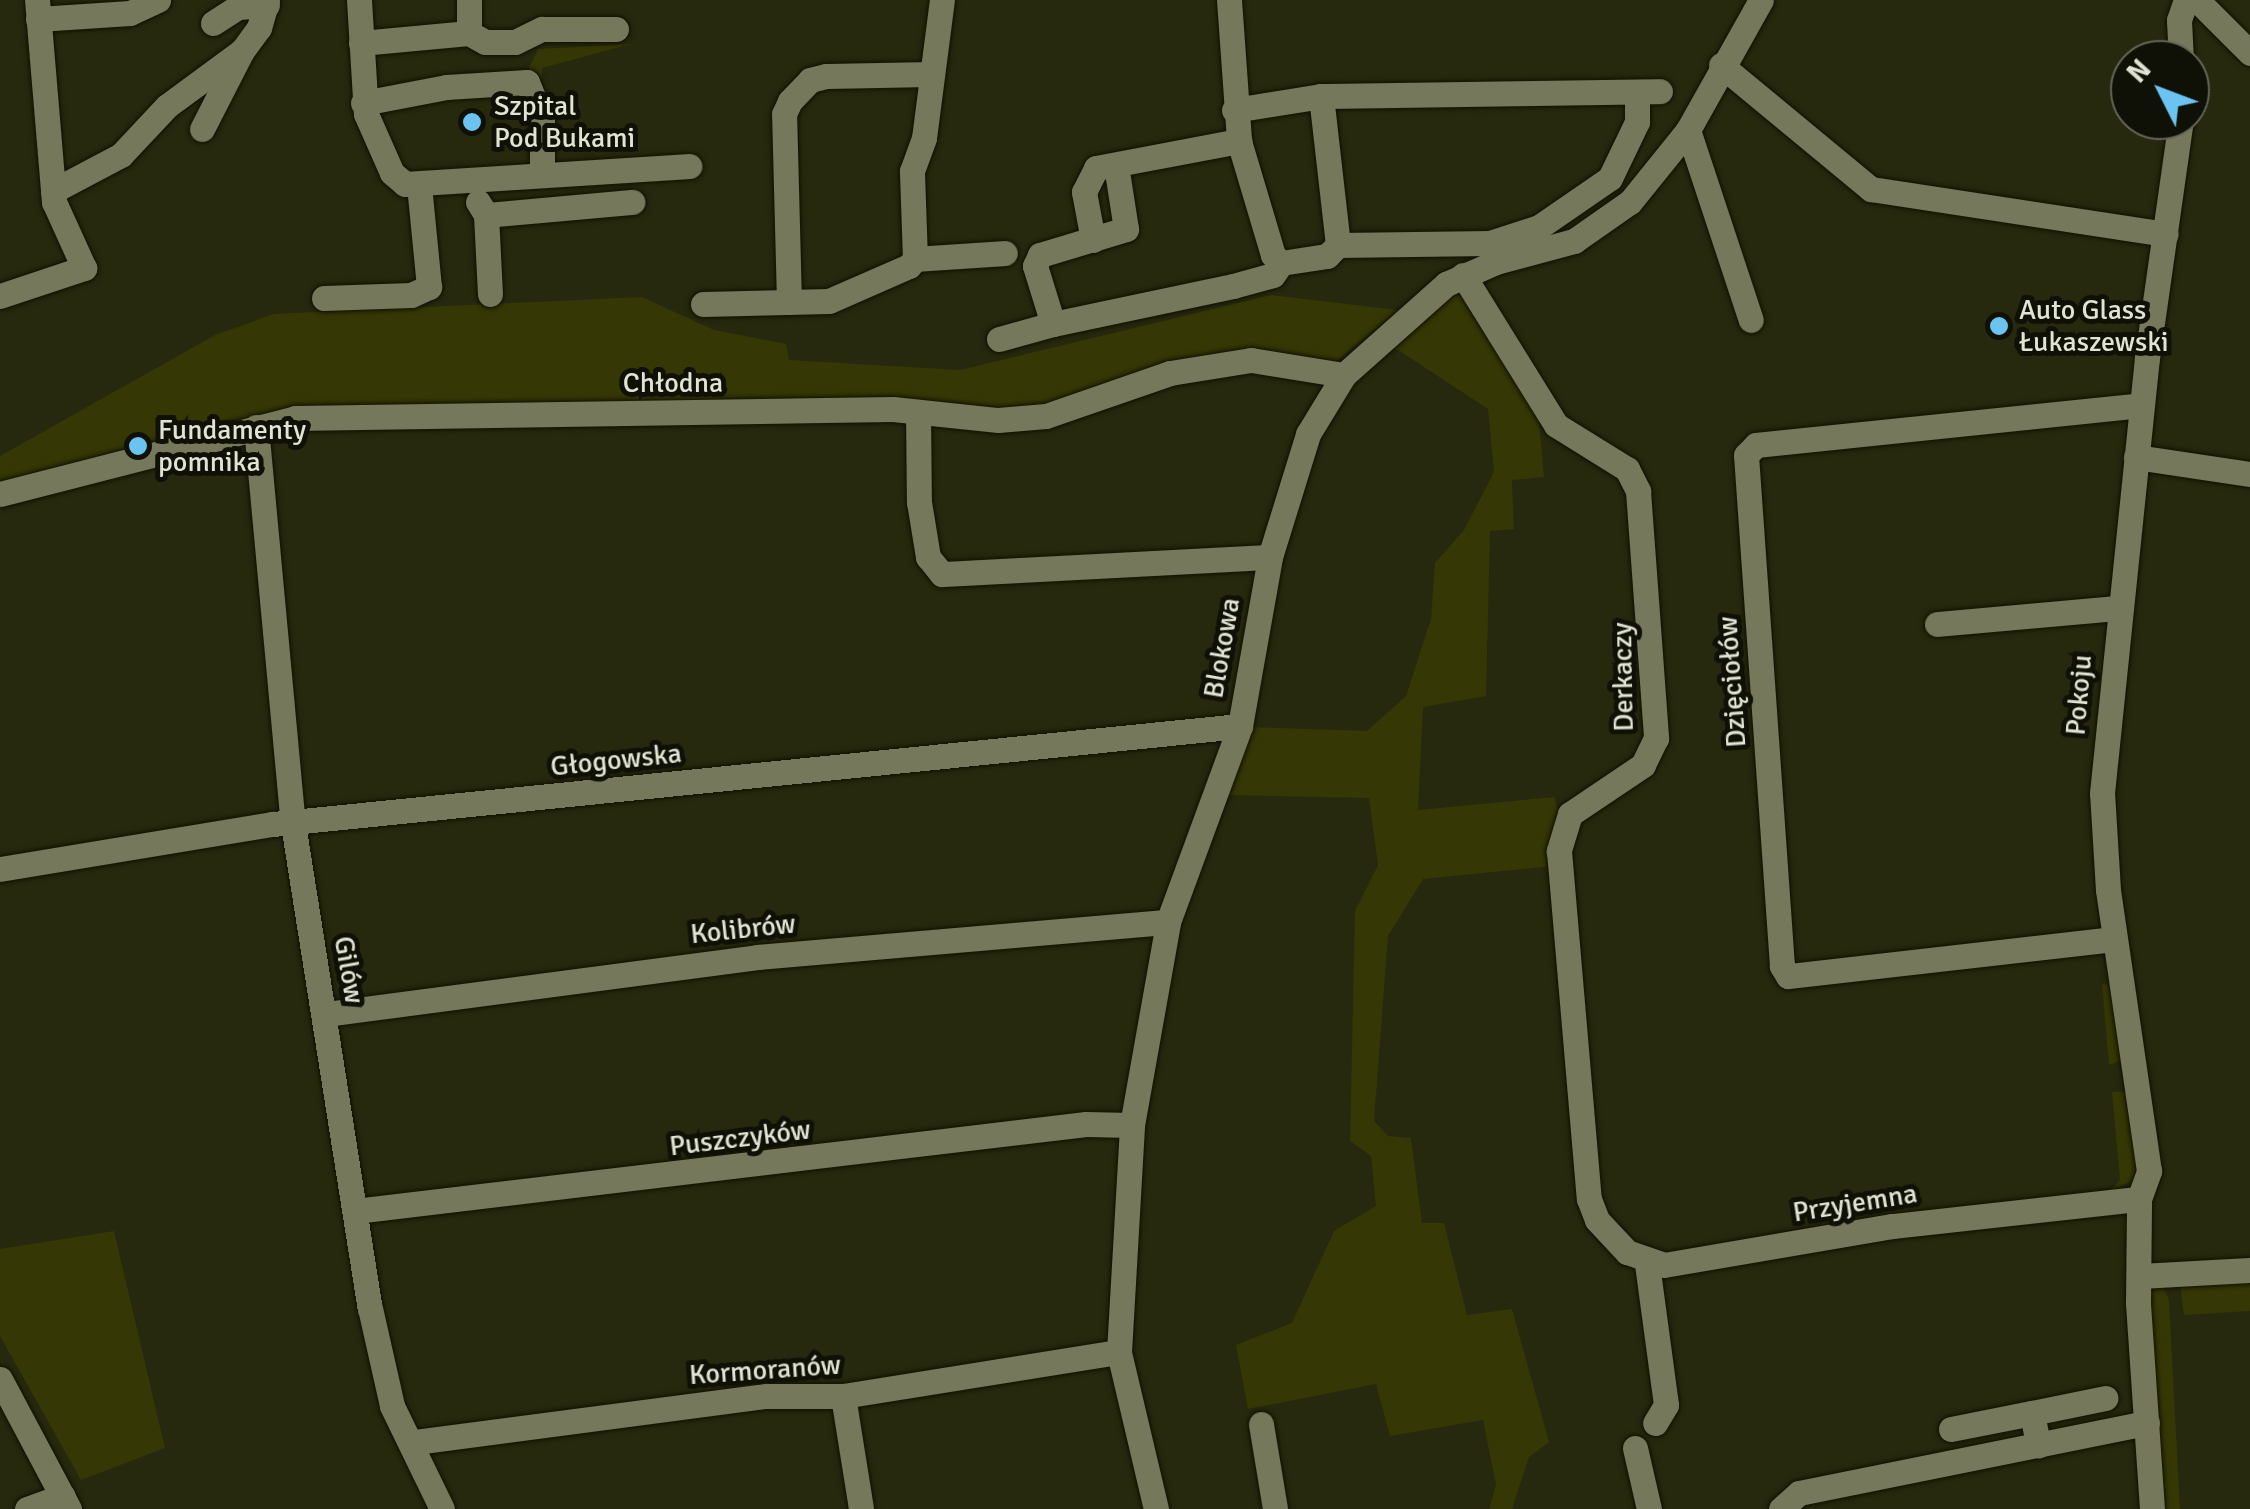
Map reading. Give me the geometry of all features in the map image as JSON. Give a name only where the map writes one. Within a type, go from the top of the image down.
[{"type":"street","points":[[0,296],[84,268],[53,191],[38,10],[130,13],[158,0]]},
{"type":"street","points":[[360,0],[364,103],[392,172],[405,184],[689,166]]},
{"type":"street","points":[[468,33],[469,0]]},
{"type":"street","points":[[915,258],[912,172],[942,0]]},
{"type":"street","points":[[1228,0],[1234,110],[1240,141],[1272,255],[1281,263]]},
{"type":"street","name":"Blokowa","points":[[1156,1509],[1118,1352],[1132,1125],[1168,922],[1240,726],[1270,557],[1308,434],[1344,376],[1423,301],[1463,276],[1591,234],[1650,182],[1688,130],[1721,65],[1761,0]]},
{"type":"street","points":[[2180,40],[2179,20],[2186,0]]},
{"type":"street","points":[[2196,0],[2250,53]]},
{"type":"street","points":[[213,23],[238,7],[267,2]]},
{"type":"street","points":[[202,129],[267,2]]},
{"type":"street","points":[[361,43],[468,33],[500,42],[542,29],[616,29]]},
{"type":"street","points":[[53,191],[121,156],[166,106],[242,50]]},
{"type":"street","points":[[1721,65],[1871,189],[2166,234]]},
{"type":"street","points":[[789,302],[784,114],[798,88],[826,76],[932,74]]},
{"type":"street","points":[[364,103],[446,86],[527,82],[542,118],[556,208]]},
{"type":"street","points":[[999,339],[1234,286],[1273,275],[1281,263],[1328,256],[1338,245],[1490,244],[1539,227],[1610,178],[1649,92],[1322,96],[1234,110]]},
{"type":"street","points":[[1322,96],[1338,245]]},
{"type":"street","points":[[1688,130],[1751,320]]},
{"type":"street","name":"Pokoju","points":[[2152,1509],[2139,1276],[2139,1199],[2149,1171],[2114,939],[2102,793],[2118,608],[2178,140]]},
{"type":"street","points":[[1093,240],[1084,204],[1088,180],[1096,168],[1240,141]]},
{"type":"street","points":[[1052,324],[1035,258],[1122,233],[1128,224],[1116,165]]},
{"type":"street","points":[[460,182],[486,215],[490,294]]},
{"type":"street","points":[[324,298],[411,295],[428,287],[419,185]]},
{"type":"street","points":[[486,215],[632,202]]},
{"type":"street","points":[[703,304],[828,301],[891,276],[915,258],[1005,253]]},
{"type":"street","name":"Derkaczy","points":[[1463,276],[1556,425],[1626,469],[1638,492],[1656,738],[1643,766],[1570,814],[1559,851],[1587,1180],[1597,1220],[1647,1264]]},
{"type":"street","name":"Chłodna","points":[[0,494],[295,418],[918,414],[968,420],[1046,416],[1170,373],[1251,360],[1344,376]]},
{"type":"street","name":"Dzięciołów","points":[[2114,939],[1788,976],[1782,966],[1746,456],[1756,445],[2142,404]]},
{"type":"street","points":[[918,414],[919,502],[928,557],[942,574],[1270,557]]},
{"type":"street","name":"Gilów","points":[[256,427],[293,824],[326,1014],[354,1211],[386,1387],[415,1442],[442,1509]]},
{"type":"street","points":[[2136,458],[2250,474]]},
{"type":"street","points":[[1937,624],[2118,608]]},
{"type":"street","name":"Głogowska","points":[[0,870],[293,824],[1240,726]]},
{"type":"street","name":"Kolibrów","points":[[326,1014],[758,956],[1168,922]]},
{"type":"street","name":"Puszczyków","points":[[354,1211],[1086,1124],[1132,1125]]},
{"type":"street","name":"Przyjemna","points":[[1647,1264],[1894,1226],[2139,1199]]},
{"type":"street","points":[[1647,1264],[1666,1405],[1655,1423]]},
{"type":"street","points":[[2139,1276],[2173,1287],[2250,1270]]},
{"type":"street","name":"Kormoranów","points":[[415,1442],[766,1396],[843,1396],[1118,1352]]},
{"type":"street","points":[[0,1380],[66,1502],[27,1509]]},
{"type":"street","points":[[843,1396],[861,1509]]},
{"type":"street","points":[[1951,1429],[2105,1398]]},
{"type":"street","points":[[2032,1413],[2038,1445]]},
{"type":"street","points":[[1782,1507],[1799,1493],[2147,1423]]},
{"type":"street","points":[[1260,1424],[1276,1509]]},
{"type":"street","points":[[1635,1448],[1649,1509]]},
{"type":"shaded area","points":[[631,44],[542,68],[542,79],[536,72],[526,75],[538,49]]},
{"type":"shaded area","points":[[1452,292],[1460,293],[1538,409],[1544,477],[1512,480],[1514,529],[1490,531],[1486,696],[1423,707],[1418,810],[1554,797],[1560,816],[1554,866],[1423,879],[1388,936],[1374,1121],[1388,1136],[1411,1138],[1422,1223],[1444,1223],[1467,1315],[1512,1309],[1549,1442],[1529,1457],[1512,1509],[1489,1509],[1496,1485],[1483,1420],[1390,1436],[1376,1384],[1248,1409],[1236,1345],[1292,1323],[1334,1231],[1376,1206],[1371,1156],[1350,1141],[1355,911],[1378,865],[1369,798],[1227,795],[1248,727],[1367,731],[1406,696],[1431,619],[1435,563],[1464,530],[1494,472],[1488,409],[1389,344]]},
{"type":"shaded area","points":[[1271,295],[1398,310],[1336,361],[1277,353],[1046,410],[361,412],[0,484],[0,456],[215,335],[274,314],[642,297],[714,330],[786,344],[789,360],[960,370]]},
{"type":"shaded area","points":[[2102,984],[2112,985],[2124,1059],[2109,1065]]},
{"type":"shaded area","points":[[2129,1091],[2139,1160],[2134,1179],[2108,1193],[2120,1180],[2112,1092]]},
{"type":"shaded area","points":[[114,1231],[165,1448],[81,1480],[0,1336],[0,1249]]},
{"type":"shaded area","points":[[2250,1277],[2250,1311],[2184,1315],[2180,1285]]},
{"type":"shaded area","points":[[2162,1285],[2169,1300],[2180,1509],[2159,1509],[2148,1289]]},
{"type":"place","name":"Szpital Pod Bukami","points":[[472,122]]},
{"type":"place","name":"Auto Glass Łukaszewski","points":[[1999,326]]},
{"type":"place","name":"Fundamenty pomnika","points":[[138,446]]}]
